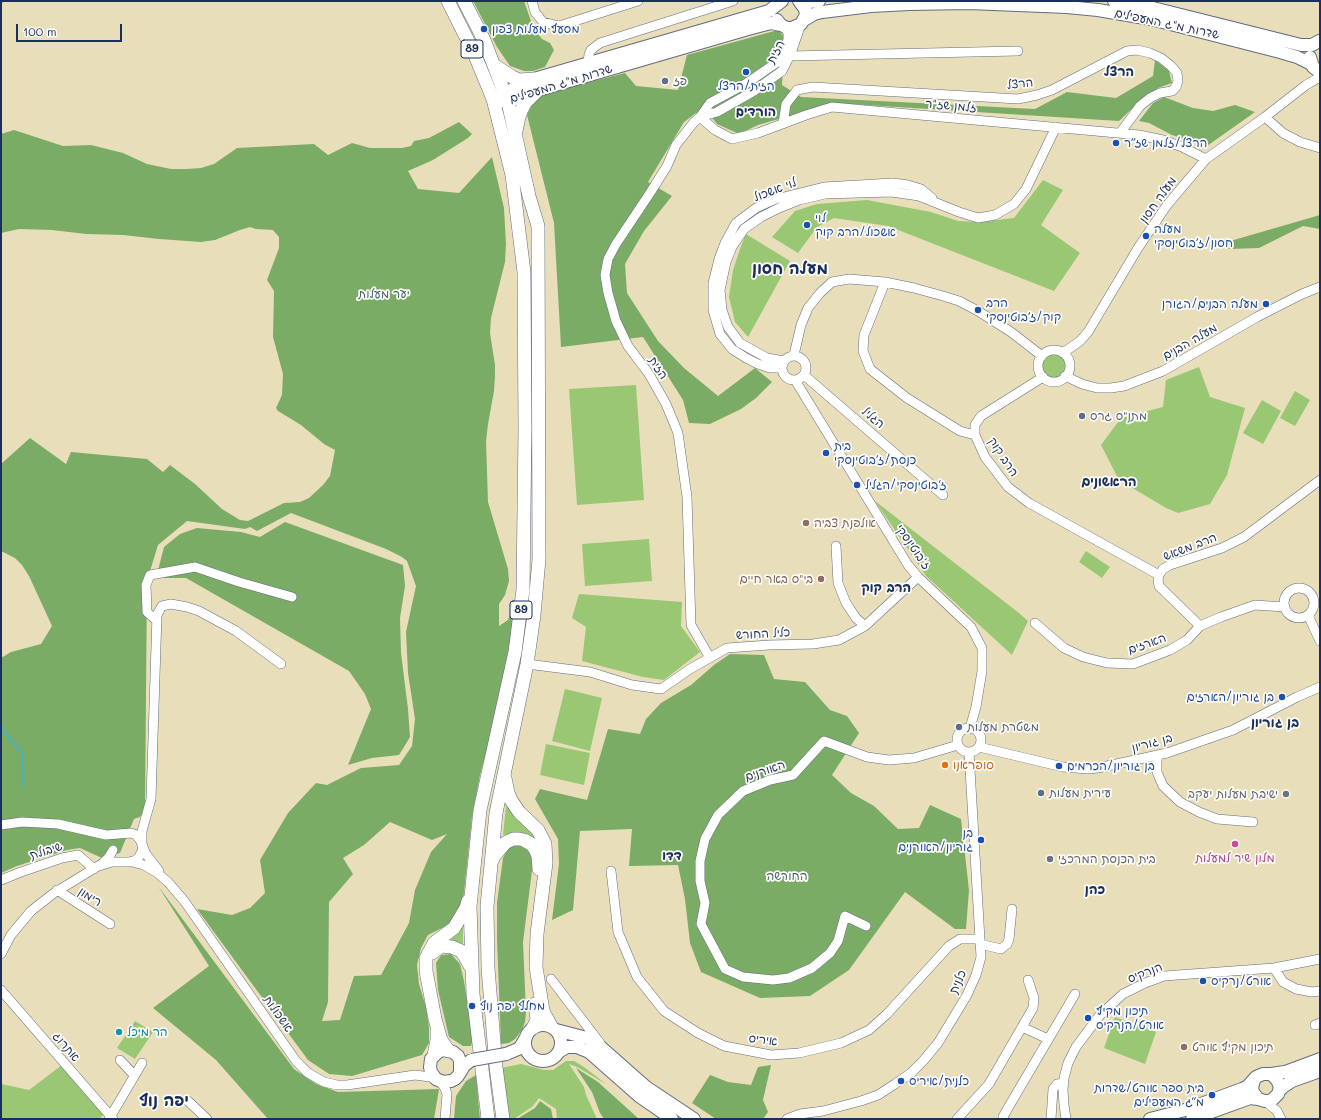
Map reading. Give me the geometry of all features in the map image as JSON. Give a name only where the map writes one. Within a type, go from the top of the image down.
[{"type":"highway","name":"89","points":[[448,1],[474,53],[501,98],[515,135],[538,226],[539,559],[534,615],[527,664],[496,813],[490,867],[486,928],[496,1067],[503,1119]]},
{"type":"highway","name":"89","points":[[464,1],[481,34],[494,65],[501,98],[524,272],[525,437],[523,582],[515,652],[480,810],[470,906],[473,994],[488,1119]]},
{"type":"highway","points":[[494,65],[512,78],[536,84],[518,117],[515,135]]},
{"type":"highway","points":[[504,770],[508,793],[511,800],[520,812],[538,830],[545,844],[546,863],[537,934],[536,956],[543,1011],[553,1028]]},
{"type":"highway","points":[[490,867],[494,856],[499,849],[505,843],[513,839],[524,840],[531,844],[538,856],[539,871],[529,942],[530,967],[537,1020],[529,1033]]},
{"type":"highway","points":[[453,1053],[443,1045],[438,1028],[426,972],[426,958],[434,943],[448,933],[458,922],[466,908],[472,883]]},
{"type":"highway","points":[[426,972],[428,961],[433,951],[441,946],[447,945],[461,951],[472,969]]},
{"type":"highway","points":[[432,1059],[438,1040],[438,1028]]},
{"type":"main road","points":[[799,1],[819,1]]},
{"type":"main road","points":[[799,1],[805,9],[802,22]]},
{"type":"main road","name":"שדרות מ\"ג המעפילים","points":[[1114,1],[1153,8],[1301,45],[1312,45],[1319,41]]},
{"type":"main road","name":"שדרות מ\"ג המעפילים","points":[[590,69],[762,14],[773,9],[780,2]]},
{"type":"main road","points":[[780,2],[776,9],[776,16],[783,26]]},
{"type":"main road","name":"שדרות מ\"ג המעפילים","points":[[501,98],[536,84],[771,23],[792,28],[814,14],[822,12],[871,6],[909,4],[969,3],[1067,7],[1098,10],[1151,19],[1297,56],[1316,70]]},
{"type":"main road","points":[[1316,70],[1310,54],[1314,44],[1319,41]]},
{"type":"main road","points":[[509,1053],[521,1046],[529,1033],[538,1025],[545,1025],[573,1035],[587,1038],[604,1049],[646,1087],[694,1119]]},
{"type":"main road","points":[[553,1028],[561,1040],[560,1051]]},
{"type":"main road","points":[[529,1033],[526,1049],[532,1057]]},
{"type":"main road","points":[[471,1061],[464,1066],[457,1075],[447,1082],[438,1080],[431,1072],[432,1059],[443,1050],[453,1053],[465,1060],[471,1061],[509,1053],[523,1053],[536,1060],[547,1061],[557,1055],[560,1051],[567,1048],[578,1048],[589,1052],[639,1096],[672,1119]]},
{"type":"main road","points":[[453,1053],[460,1061],[457,1075]]},
{"type":"main road","points":[[1150,1119],[1185,1110],[1222,1097],[1248,1086],[1259,1075],[1285,1072],[1320,1059]]},
{"type":"main road","points":[[1192,1119],[1250,1098],[1261,1100],[1273,1099],[1286,1084],[1320,1071]]},
{"type":"main road","points":[[1271,1074],[1279,1083],[1278,1093]]},
{"type":"main road","points":[[1254,1080],[1252,1088],[1253,1092],[1261,1100]]},
{"type":"street","points":[[532,1],[535,12],[543,22],[559,26],[638,1]]},
{"type":"street","points":[[590,69],[591,50],[600,43],[733,1]]},
{"type":"street","name":"הזית","points":[[700,117],[717,112],[754,91],[782,71],[790,56],[802,22]]},
{"type":"street","name":"הזית","points":[[710,658],[691,625],[687,497],[678,433],[666,404],[649,374],[628,346],[616,321],[608,293],[606,275],[608,259],[616,244],[650,193],[666,166],[676,145],[710,103],[747,83],[776,63],[786,46],[788,39],[788,33],[783,26]]},
{"type":"street","name":"הרצל","points":[[782,124],[786,104],[797,90],[813,87],[1018,99],[1052,90],[1127,51],[1137,50],[1150,53],[1161,58],[1177,73],[1178,81],[1176,87],[1172,91],[1160,93],[1150,98],[1140,106],[1120,133]]},
{"type":"street","points":[[790,56],[1018,51]]},
{"type":"street","name":"מעלה חסון","points":[[1063,354],[1080,341],[1088,332],[1138,248],[1167,205],[1206,159],[1303,88],[1316,70]]},
{"type":"street","name":"זלמן שז\"ר","points":[[700,117],[714,130],[732,138],[758,134],[832,107],[1120,133],[1163,140],[1192,151],[1206,159]]},
{"type":"street","points":[[1265,117],[1283,133],[1300,142],[1320,148]]},
{"type":"street","name":"לוי אשכול","points":[[783,365],[770,368],[746,358],[732,348],[720,334],[718,328],[713,310],[713,283],[725,243],[736,223],[756,208],[776,199],[824,187],[894,183],[921,189],[938,203],[959,212],[978,218],[995,215],[1014,204],[1026,189],[1056,127]]},
{"type":"street","points":[[794,356],[801,325],[808,308],[820,293],[832,282],[849,279],[885,282],[922,290],[959,301],[1011,332],[1042,356]]},
{"type":"street","name":"הרב קוק","points":[[885,282],[864,335],[863,351],[870,369],[907,398],[960,430],[975,435],[985,457],[1008,487],[1029,503],[1159,575]]},
{"type":"street","name":"מעלה הבנים","points":[[1065,376],[1082,384],[1097,388],[1124,386],[1163,371],[1257,317],[1302,294],[1320,287]]},
{"type":"street","points":[[1054,350],[1063,354],[1069,362],[1068,372],[1065,376],[1056,381],[1051,381],[1042,377],[1038,364],[1042,356],[1045,353],[1054,350]]},
{"type":"street","points":[[790,356],[794,356],[804,360],[806,367],[804,375],[798,380],[791,380],[784,375],[783,365],[790,356]]},
{"type":"street","name":"הגליל","points":[[804,375],[944,494]]},
{"type":"street","points":[[975,435],[975,425],[981,416],[1042,377]]},
{"type":"street","name":"ז'בוטינסקי","points":[[795,380],[908,565],[918,577],[971,627],[982,648],[982,671],[976,707],[970,728]]},
{"type":"street","name":"הרב משאש","points":[[1200,626],[1159,586],[1159,575],[1163,569],[1170,565],[1222,548],[1244,537],[1320,480]]},
{"type":"street","points":[[836,546],[838,583],[846,603],[856,618],[865,626]]},
{"type":"street","points":[[157,622],[147,612],[146,585],[150,575],[187,568],[195,567],[239,582],[292,597]]},
{"type":"street","name":"כליל החורש","points":[[527,664],[590,672],[632,685],[661,689],[727,648],[828,643],[839,640],[865,626],[918,577]]},
{"type":"street","points":[[1296,588],[1306,589],[1313,596],[1315,604],[1312,612],[1304,618],[1294,618],[1284,607],[1287,593],[1296,588]]},
{"type":"street","points":[[1313,596],[1320,589]]},
{"type":"street","points":[[97,834],[105,838],[117,857],[128,862],[138,859],[142,851],[142,831],[152,795],[157,615],[162,606],[171,604],[187,606],[200,611],[236,631],[281,664]]},
{"type":"street","points":[[1200,626],[1255,605],[1284,607]]},
{"type":"street","points":[[1308,615],[1320,641]]},
{"type":"street","name":"הארזים","points":[[1035,623],[1064,648],[1083,657],[1107,663],[1133,664],[1170,650],[1187,640],[1200,626]]},
{"type":"street","name":"בן גוריון","points":[[980,746],[1063,767],[1088,769],[1112,765],[1157,755],[1233,730],[1297,697],[1320,687]]},
{"type":"street","points":[[970,728],[978,731],[981,743],[975,751],[969,752],[962,750],[957,741],[962,730],[970,728]]},
{"type":"street","name":"האורנים","points":[[866,926],[845,916],[838,941],[830,953],[812,968],[789,978],[773,980],[744,978],[725,969],[701,924],[705,902],[700,881],[700,861],[705,839],[718,815],[743,792],[770,780],[793,775],[824,741],[867,757],[890,760],[914,758],[958,744]]},
{"type":"street","name":"כלנית","points":[[788,1119],[800,1114],[841,1107],[878,1095],[911,1072],[923,1061],[938,1043],[967,995],[976,975],[980,956],[969,752]]},
{"type":"street","points":[[1157,755],[1158,772],[1163,786],[1180,802],[1217,819],[1253,822]]},
{"type":"street","points":[[1,825],[22,822],[58,824],[111,836],[124,834],[138,828],[147,814]]},
{"type":"street","points":[[113,850],[115,840],[124,834],[136,835],[142,843]]},
{"type":"street","name":"אשכולות","points":[[142,843],[148,856],[164,879],[185,902],[296,1061],[308,1073],[324,1082],[337,1085],[347,1085],[415,1075],[430,1076],[438,1080]]},
{"type":"street","name":"אשכולות","points":[[1,954],[20,922],[42,901],[57,890],[97,867],[108,859],[113,850]]},
{"type":"street","name":"שיבולת","points":[[1,880],[62,858],[78,855],[97,867]]},
{"type":"street","name":"אשכולות","points":[[97,867],[110,862],[128,862],[150,868],[164,879]]},
{"type":"street","name":"איריס","points":[[611,871],[618,932],[637,977],[664,1011],[698,1033],[724,1046],[771,1054],[800,1053],[841,1043],[869,1030],[887,1014],[949,946],[960,939],[980,941],[1001,949],[1007,944],[1010,939],[1012,909]]},
{"type":"street","name":"רימון","points":[[57,890],[110,924]]},
{"type":"street","name":"הנרקיס","points":[[1066,1119],[1064,1105],[1064,1083],[1068,1063],[1076,1047],[1100,1015],[1123,994],[1145,983],[1164,976],[1274,968],[1320,959]]},
{"type":"street","points":[[1274,968],[1283,982],[1296,989],[1312,992],[1320,991]]},
{"type":"street","points":[[551,979],[580,1020],[604,1049]]},
{"type":"street","points":[[957,1119],[989,1084],[1033,1008],[1034,998],[1028,980]]},
{"type":"street","name":"אתרוג","points":[[1,990],[111,1118]]},
{"type":"street","points":[[1004,1119],[1003,1117],[1008,1108],[1075,994]]},
{"type":"street","points":[[573,1035],[579,1031],[581,1027],[580,1020]]},
{"type":"street","points":[[1022,1027],[1048,1039]]},
{"type":"street","points":[[415,1075],[426,1068],[432,1059]]},
{"type":"street","points":[[120,1060],[134,1075]]},
{"type":"street","points":[[111,1118],[142,1062]]},
{"type":"street","points":[[446,1094],[457,1075]]},
{"type":"street","points":[[438,1080],[445,1088],[445,1119]]},
{"type":"street","points":[[1051,1119],[1053,1090],[1056,1084],[1064,1083]]},
{"type":"street","points":[[1278,1093],[1279,1115]]},
{"type":"street","points":[[1261,1100],[1279,1115]]},
{"type":"street","points":[[188,1101],[208,1119]]},
{"type":"green space","points":[[473,1],[524,1],[533,27],[542,39],[550,43],[554,50],[545,67],[533,71],[524,71],[510,66],[497,47]]},
{"type":"green space","points":[[778,30],[785,38],[782,85],[801,97],[1035,109],[1067,92],[1116,98],[1153,76],[1155,60],[1169,71],[1172,83],[1158,88],[1141,100],[1119,121],[834,103],[758,125],[739,134],[717,124],[704,107],[684,122],[648,182],[672,196],[644,231],[625,264],[627,293],[658,341],[684,368],[718,396],[755,368],[772,382],[756,398],[741,409],[710,424],[689,423],[683,400],[643,337],[561,347],[554,223],[527,115],[534,101],[542,94],[625,73],[636,86],[678,90],[687,55]]},
{"type":"green space","points":[[1164,97],[1193,108],[1213,111],[1235,105],[1255,112],[1207,146],[1172,135],[1149,123],[1139,121],[1153,103]]},
{"type":"green space","name":"יער מעלות","points":[[459,122],[472,134],[433,160],[408,171],[418,189],[459,193],[492,157],[504,208],[506,244],[505,262],[491,318],[490,333],[495,365],[495,376],[486,441],[488,502],[508,569],[509,581],[505,595],[499,604],[499,626],[508,620],[519,587],[505,686],[480,775],[472,817],[463,902],[452,923],[428,935],[421,948],[417,965],[419,984],[426,1007],[429,1028],[429,1043],[422,1055],[352,1076],[329,1074],[308,1060],[197,909],[232,915],[250,908],[265,893],[260,860],[288,813],[316,783],[327,785],[361,768],[399,765],[412,746],[415,719],[408,673],[406,632],[416,586],[407,561],[402,557],[386,549],[291,513],[257,531],[250,527],[245,529],[187,521],[158,545],[147,581],[145,809],[140,817],[134,819],[120,853],[102,858],[80,848],[67,850],[17,866],[1,873],[1,658],[11,652],[41,644],[52,626],[29,576],[22,565],[15,558],[1,551],[1,464],[30,438],[66,464],[71,452],[147,459],[163,472],[170,465],[195,484],[222,509],[240,520],[248,521],[284,503],[300,502],[309,498],[330,476],[335,450],[324,444],[301,425],[278,411],[276,408],[282,395],[283,374],[273,337],[274,291],[267,280],[279,248],[279,237],[273,230],[256,229],[250,227],[215,240],[201,242],[123,235],[86,234],[52,230],[19,229],[1,233],[1,134],[14,130],[63,146],[91,145],[123,153],[147,164],[171,169],[201,168],[214,164],[237,148],[314,144],[328,155],[352,143],[370,148],[402,148],[411,146],[414,141],[429,138]],"holes":[[[390,822],[432,840],[447,834],[431,852],[415,890],[409,923],[381,975],[354,976],[340,1020],[322,1021],[328,1002],[329,902],[353,874],[343,858],[364,845]]]},
{"type":"green space","points":[[1043,180],[1063,190],[1041,225],[1080,253],[1054,291],[888,226],[834,218],[817,227],[798,253],[772,237],[795,211],[817,204],[867,200],[931,212],[958,221],[979,222],[1014,218]]},
{"type":"green space","points":[[1320,215],[1320,229],[1303,226],[1259,248],[1229,249],[1220,244]]},
{"type":"green space","points":[[746,234],[790,261],[748,337],[735,322],[729,297],[733,270]]},
{"type":"green space","points":[[1054,353],[1063,357],[1067,366],[1063,375],[1054,379],[1045,375],[1041,366],[1045,357]]},
{"type":"green space","points":[[1199,367],[1210,397],[1245,408],[1227,475],[1210,504],[1178,513],[1166,508],[1119,480],[1101,445],[1121,418],[1163,407],[1166,380]]},
{"type":"green space","points":[[636,385],[644,500],[577,505],[569,389]]},
{"type":"green space","points":[[1295,391],[1310,400],[1295,426],[1280,418]]},
{"type":"green space","points":[[1262,400],[1281,411],[1263,444],[1243,433]]},
{"type":"green space","points":[[875,501],[1028,621],[1012,655],[926,576]]},
{"type":"green space","points":[[285,522],[403,565],[405,586],[400,618],[401,653],[410,737],[399,755],[372,758],[348,765],[371,709],[365,694],[349,671],[186,578],[156,578],[164,547],[180,534],[197,528],[241,532],[260,537]]},
{"type":"green space","points":[[649,539],[652,581],[585,586],[582,544]]},
{"type":"green space","points":[[1086,551],[1110,567],[1102,578],[1079,562]]},
{"type":"green space","points":[[579,594],[682,602],[681,626],[700,652],[664,680],[643,677],[582,661],[586,627],[572,618]]},
{"type":"green space","name":"החורשה","points":[[730,654],[764,655],[774,679],[805,682],[830,710],[847,716],[859,733],[832,775],[851,793],[874,806],[898,829],[919,828],[930,805],[961,819],[969,890],[966,929],[955,929],[905,892],[849,970],[810,996],[760,998],[701,972],[690,943],[685,899],[678,865],[629,866],[632,829],[580,831],[573,910],[552,920],[559,864],[558,839],[535,799],[540,789],[587,800],[608,729],[640,734],[646,719],[661,703],[691,685],[714,665]]},
{"type":"green space","points":[[565,689],[602,698],[590,751],[552,741]]},
{"type":"green space","points":[[546,744],[590,753],[584,785],[540,775]]},
{"type":"green space","points":[[506,806],[533,830],[540,843],[515,833],[503,835]]},
{"type":"green space","points":[[514,845],[519,845],[527,849],[532,857],[533,863],[523,942],[526,1012],[522,1030],[515,1039],[509,1043],[501,1044],[497,903],[503,858],[508,848]]},
{"type":"green space","points":[[158,886],[294,1069],[316,1084],[338,1092],[439,1089],[434,1119],[268,1119],[216,1060],[153,1008],[209,966]]},
{"type":"green space","points":[[463,924],[463,944],[449,939]]},
{"type":"green space","points":[[451,954],[460,964],[464,981],[473,1039],[471,1046],[463,1046],[449,1037],[438,990],[436,963],[441,955]]},
{"type":"green space","points":[[1115,1017],[1156,1032],[1145,1064],[1104,1048]]},
{"type":"green space","points":[[135,1021],[153,1032],[135,1059],[117,1048]]},
{"type":"green space","points":[[566,1061],[574,1061],[606,1084],[569,1064],[584,1087],[597,1119],[557,1119],[556,1109],[539,1098],[533,1106],[514,1119],[509,1119],[501,1068],[521,1064],[544,1070],[553,1070]]},
{"type":"green space","points":[[62,1065],[103,1114],[100,1119],[1,1119],[1,1084],[29,1090]]},
{"type":"green space","points":[[771,1065],[763,1100],[768,1112],[763,1119],[716,1119],[692,1103],[710,1075],[728,1082],[751,1085],[758,1067]]},
{"type":"green space","points":[[576,1068],[598,1082],[639,1119],[604,1119],[600,1113],[592,1092]]},
{"type":"green space","points":[[476,1075],[480,1119],[454,1119],[456,1096],[466,1081]]},
{"type":"green space","points":[[540,1101],[551,1109],[553,1119],[517,1119],[535,1108]]},
{"type":"waterway","points":[[1,728],[22,753],[24,786]]},
{"type":"place","name":"מסעף מעלות צפון","points":[[484,29]]},
{"type":"place","name":"הזית/הרצל","points":[[746,72]]},
{"type":"place","name":"פז","points":[[665,81]]},
{"type":"place","name":"הרצל/זלמן שז״ר","points":[[1116,143]]},
{"type":"place","name":"לוי אשכול/הרב קוק","points":[[807,225]]},
{"type":"place","name":"מעלה חסון/ז׳בוטינסקי","points":[[1146,236]]},
{"type":"place","name":"מעלה הבנים/הגורן","points":[[1266,304]]},
{"type":"place","name":"הרב קוק/ז׳בוטינסקי","points":[[978,310]]},
{"type":"place","name":"מתנ\"ס גרס","points":[[1082,416]]},
{"type":"place","name":"בית כנסת/ז׳בוטינסקי","points":[[826,453]]},
{"type":"place","name":"ז׳בוטינסקי/הגליל","points":[[857,485]]},
{"type":"place","name":"אולפנת צביה","points":[[806,523]]},
{"type":"place","name":"בי\"ס באר חיים","points":[[821,579]]},
{"type":"place","name":"בן גוריון/הארזים","points":[[1282,697]]},
{"type":"place","name":"משטרת מעלות","points":[[959,727]]},
{"type":"place","name":"סופראנו","points":[[945,765]]},
{"type":"place","name":"בן גוריון/הכרמים","points":[[1059,766]]},
{"type":"place","name":"עירית מעלות","points":[[1041,793]]},
{"type":"place","name":"ישיבת מעלות יעקב","points":[[1286,794]]},
{"type":"place","name":"בן גוריון/האורנים","points":[[981,840]]},
{"type":"place","name":"מלון שיר למעלות","points":[[1235,844]]},
{"type":"place","name":"בית הכנסת המרכזי","points":[[1050,859]]},
{"type":"place","name":"אורט/נרקיס","points":[[1203,981]]},
{"type":"place","name":"מחלף יפה נוף","points":[[472,1006]]},
{"type":"place","name":"תיכון מקיף אורט/הנרקיס","points":[[1088,1018]]},
{"type":"place","name":"הר מיכל","points":[[119,1032]]},
{"type":"place","name":"תיכון מקיף אורט","points":[[1184,1047]]},
{"type":"place","name":"כלנית/איריס","points":[[901,1081]]},
{"type":"place","name":"בית ספר אורט/שדרות מ״ג המעפילים","points":[[1212,1095]]},
{"type":"district","name":"הרצל","points":[[1119,72]]},
{"type":"district","name":"הורדים","points":[[756,112]]},
{"type":"district","name":"מעלה חסון","points":[[790,269]]},
{"type":"district","name":"הראשונים","points":[[1109,482]]},
{"type":"district","name":"הרב קוק","points":[[886,588]]},
{"type":"district","name":"בן גוריון","points":[[1275,723]]},
{"type":"district","name":"דדו","points":[[672,856]]},
{"type":"district","name":"כהן","points":[[1095,890]]},
{"type":"district","name":"יפה נוף","points":[[164,1101]]}]
